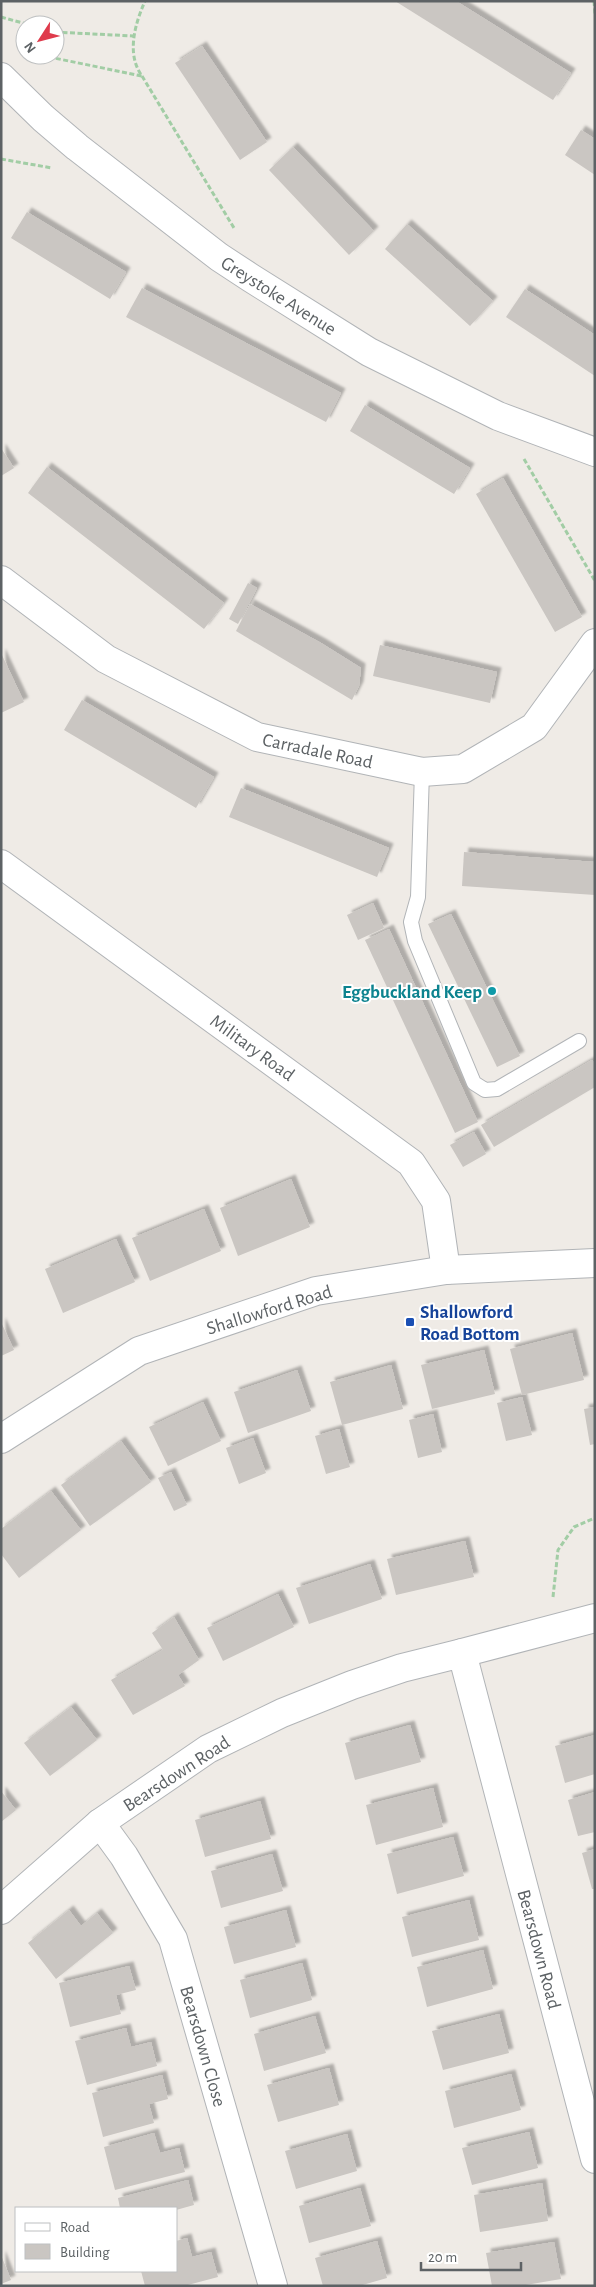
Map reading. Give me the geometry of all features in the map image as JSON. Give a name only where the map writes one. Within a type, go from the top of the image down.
[{"type":"street","name":"Greystoke Avenue","points":[[1,77],[77,148],[219,257],[369,352],[498,416],[595,452]]},
{"type":"street","name":"Carradale Road","points":[[1,580],[106,659],[257,737],[422,772],[463,769],[534,727],[595,643]]},
{"type":"street","name":"Military Road","points":[[1,864],[411,1163],[436,1201],[446,1270]]},
{"type":"street","name":"Shallowford Road","points":[[1,1439],[139,1352],[316,1291],[446,1270],[595,1263]]},
{"type":"street","name":"Bearsdown Road","points":[[1,1910],[100,1823],[208,1749],[282,1712],[402,1668],[595,1618]]},
{"type":"street","name":"Bearsdown Road","points":[[462,1653],[595,2159]]},
{"type":"street","name":"Bearsdown Close","points":[[100,1823],[124,1856],[173,1939],[273,2286]]},
{"type":"lane","points":[[422,772],[418,897],[411,922],[415,941],[474,1083],[485,1090],[497,1089],[579,1041]]},
{"type":"path","points":[[145,1],[133,36],[134,65],[236,232]]},
{"type":"path","points":[[594,1],[595,14]]},
{"type":"path","points":[[1,17],[15,21]]},
{"type":"path","points":[[65,33],[133,36]]},
{"type":"path","points":[[65,60],[142,76]]},
{"type":"path","points":[[1,159],[58,169],[77,148]]},
{"type":"path","points":[[522,457],[595,581]]},
{"type":"path","points":[[558,1627],[553,1594],[558,1550],[574,1527],[595,1518]]},
{"type":"building","points":[[395,1],[456,1],[571,73],[553,100]]},
{"type":"building","points":[[202,46],[267,142],[240,160],[175,63]]},
{"type":"building","points":[[581,130],[595,139],[595,175],[565,155]]},
{"type":"building","points":[[293,147],[374,231],[349,255],[269,170]]},
{"type":"building","points":[[27,212],[126,272],[110,299],[11,238]]},
{"type":"building","points":[[407,224],[493,301],[470,326],[385,249]]},
{"type":"building","points":[[142,288],[341,393],[326,422],[126,317]]},
{"type":"building","points":[[525,289],[595,335],[595,376],[506,317]]},
{"type":"building","points":[[365,405],[470,468],[454,494],[350,431]]},
{"type":"building","points":[[1,448],[14,468],[1,476]]},
{"type":"building","points":[[47,467],[224,603],[204,629],[28,493]]},
{"type":"building","points":[[503,478],[582,617],[555,632],[476,494]]},
{"type":"building","points":[[248,583],[257,588],[238,624],[229,619]]},
{"type":"building","points":[[250,604],[321,643],[361,668],[359,686],[352,700],[236,631]]},
{"type":"building","points":[[380,645],[497,672],[490,703],[373,676]]},
{"type":"building","points":[[1,653],[24,702],[1,713]]},
{"type":"building","points":[[82,700],[214,777],[196,808],[64,730]]},
{"type":"building","points":[[241,788],[389,848],[377,877],[229,817]]},
{"type":"building","points":[[464,852],[595,862],[595,895],[462,886]]},
{"type":"building","points":[[373,903],[384,928],[358,940],[347,915]]},
{"type":"building","points":[[451,914],[520,1056],[497,1067],[428,924]]},
{"type":"building","points":[[389,929],[478,1122],[455,1133],[365,940]]},
{"type":"building","points":[[592,1060],[595,1064],[595,1087],[494,1147],[481,1125]]},
{"type":"building","points":[[474,1132],[486,1154],[463,1167],[450,1145]]},
{"type":"building","points":[[291,1179],[310,1227],[238,1256],[220,1208]]},
{"type":"building","points":[[204,1209],[221,1251],[150,1281],[132,1238]]},
{"type":"building","points":[[116,1239],[135,1282],[63,1313],[45,1269]]},
{"type":"building","points":[[1,1322],[14,1350],[1,1356]]},
{"type":"building","points":[[572,1333],[584,1380],[522,1395],[510,1349]]},
{"type":"building","points":[[484,1350],[495,1394],[432,1409],[421,1365]]},
{"type":"building","points":[[391,1365],[403,1409],[342,1425],[330,1382]]},
{"type":"building","points":[[297,1370],[311,1411],[248,1433],[234,1392]]},
{"type":"building","points":[[522,1397],[532,1435],[506,1441],[497,1403]]},
{"type":"building","points":[[203,1402],[221,1441],[168,1466],[149,1427]]},
{"type":"building","points":[[595,1407],[595,1444],[590,1445],[584,1409]]},
{"type":"building","points":[[433,1414],[442,1452],[418,1458],[409,1420]]},
{"type":"building","points":[[339,1429],[350,1467],[326,1474],[315,1436]]},
{"type":"building","points":[[253,1438],[266,1473],[239,1484],[226,1448]]},
{"type":"building","points":[[121,1441],[151,1482],[90,1526],[61,1485]]},
{"type":"building","points":[[171,1472],[187,1505],[174,1511],[158,1478]]},
{"type":"building","points":[[51,1491],[81,1530],[19,1578],[1,1554],[1,1529]]},
{"type":"building","points":[[465,1541],[474,1577],[396,1595],[387,1559]]},
{"type":"building","points":[[370,1564],[382,1599],[309,1624],[296,1588]]},
{"type":"building","points":[[278,1594],[294,1627],[223,1661],[207,1628]]},
{"type":"building","points":[[174,1617],[199,1660],[178,1675],[185,1686],[133,1715],[111,1680],[163,1650],[152,1633]]},
{"type":"building","points":[[71,1707],[97,1740],[50,1776],[24,1743]]},
{"type":"building","points":[[410,1725],[421,1762],[355,1780],[345,1743]]},
{"type":"building","points":[[595,1735],[595,1774],[565,1783],[555,1746]]},
{"type":"building","points":[[433,1788],[443,1827],[376,1845],[366,1805]]},
{"type":"building","points":[[1,1791],[16,1810],[1,1822]]},
{"type":"building","points":[[595,1792],[595,1832],[578,1836],[568,1800]]},
{"type":"building","points":[[260,1801],[271,1839],[205,1857],[195,1820]]},
{"type":"building","points":[[453,1837],[464,1876],[397,1894],[387,1854]]},
{"type":"building","points":[[595,1849],[595,1889],[592,1889],[582,1853]]},
{"type":"building","points":[[272,1854],[283,1891],[221,1908],[211,1871]]},
{"type":"building","points":[[469,1900],[479,1940],[412,1957],[402,1917]]},
{"type":"building","points":[[69,1910],[81,1926],[97,1913],[113,1933],[56,1979],[28,1943]]},
{"type":"building","points":[[286,1910],[296,1947],[234,1964],[224,1927]]},
{"type":"building","points":[[483,1950],[493,1989],[427,2007],[417,1967]]},
{"type":"building","points":[[302,1963],[312,2000],[250,2018],[240,1980]]},
{"type":"building","points":[[129,1966],[136,1990],[116,1995],[121,2014],[70,2027],[59,1983]]},
{"type":"building","points":[[499,2014],[509,2053],[443,2070],[432,2031]]},
{"type":"building","points":[[315,2016],[326,2053],[264,2071],[254,2034]]},
{"type":"building","points":[[126,2028],[131,2047],[151,2042],[157,2066],[87,2085],[75,2041]]},
{"type":"building","points":[[329,2068],[339,2105],[278,2122],[267,2085]]},
{"type":"building","points":[[511,2074],[521,2110],[454,2128],[445,2091]]},
{"type":"building","points":[[162,2075],[168,2099],[149,2104],[154,2123],[103,2137],[92,2093]]},
{"type":"building","points":[[529,2132],[538,2168],[472,2185],[462,2148]]},
{"type":"building","points":[[154,2133],[160,2153],[179,2148],[185,2172],[115,2190],[104,2147]]},
{"type":"building","points":[[347,2134],[357,2171],[296,2189],[285,2151]]},
{"type":"building","points":[[188,2180],[194,2205],[178,2209],[178,2207],[120,2207],[118,2198]]},
{"type":"building","points":[[542,2183],[548,2221],[480,2232],[474,2195]]},
{"type":"building","points":[[360,2188],[371,2226],[309,2243],[299,2206]]},
{"type":"building","points":[[187,2238],[192,2257],[211,2252],[218,2277],[184,2286],[145,2286],[141,2272],[178,2272],[178,2240]]},
{"type":"building","points":[[377,2241],[387,2278],[359,2286],[323,2286],[315,2258]]},
{"type":"building","points":[[554,2242],[561,2279],[520,2286],[492,2286],[486,2253]]},
{"type":"building","points":[[1,2255],[11,2280],[1,2284]]},
{"type":"place","name":"Eggbuckland Keep","points":[[492,991]]},
{"type":"place","name":"Shallowford Road Bottom","points":[[410,1322]]}]
